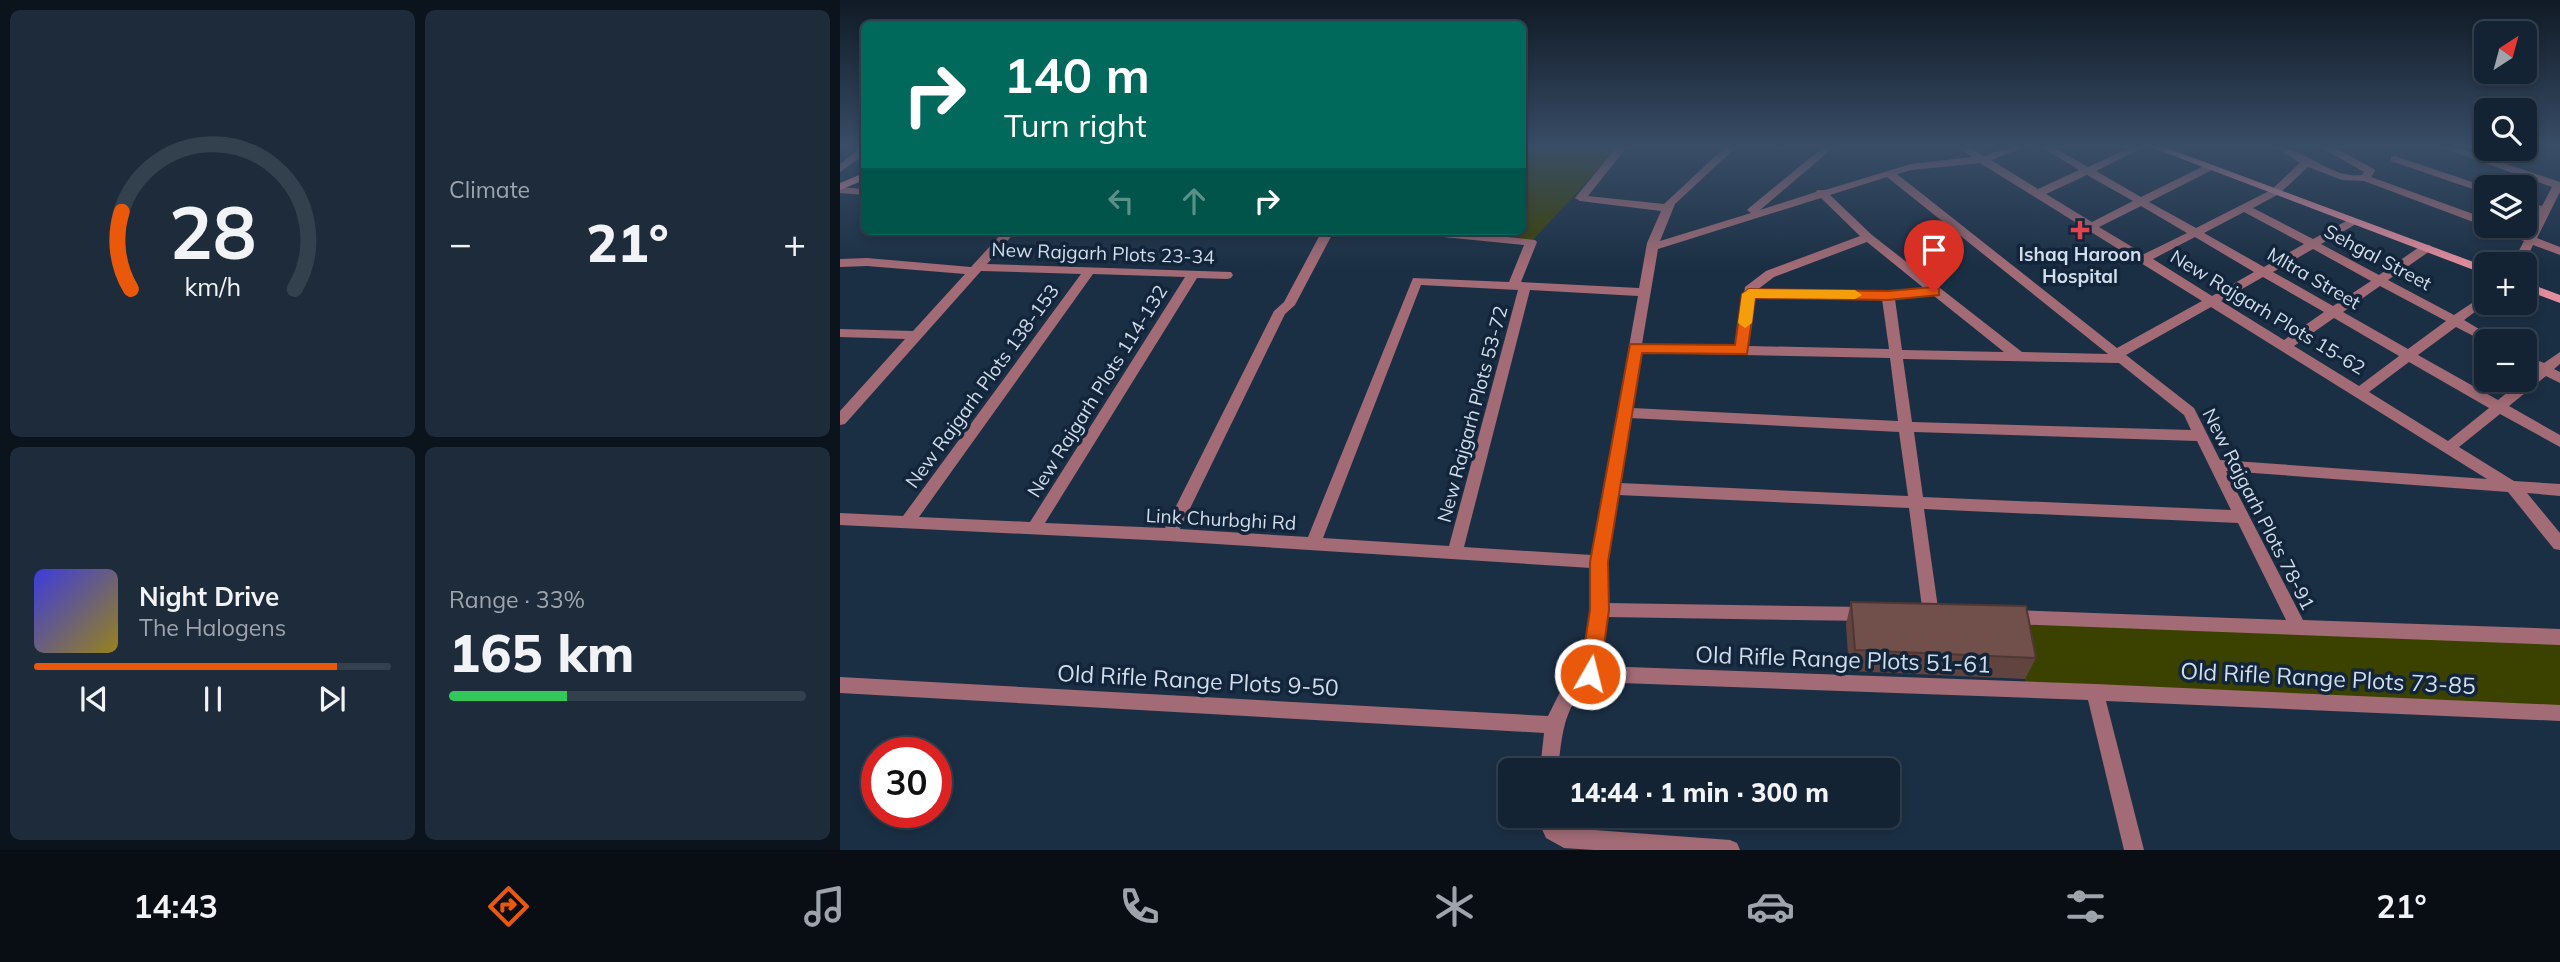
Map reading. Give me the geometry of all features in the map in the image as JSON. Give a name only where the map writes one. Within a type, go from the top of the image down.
[{"type":"main road","points":[[2264,188],[2474,266]]},
{"type":"main road","points":[[2537,290],[2560,299]]},
{"type":"street","points":[[840,188],[861,192]]},
{"type":"street","points":[[1588,188],[1580,198],[1668,208]]},
{"type":"street","points":[[1550,758],[1553,725],[1572,688],[1590,674],[1599,610],[1599,562],[1653,247],[1670,203],[1687,188]]},
{"type":"street","points":[[1747,216],[1781,188]]},
{"type":"street","points":[[1653,247],[1837,188]]},
{"type":"street","name":"New Rajgarh Plots 78-91","points":[[1907,188],[2189,412],[2298,627]]},
{"type":"street","name":"New Rajgarh Plots 15-62","points":[[2031,188],[2515,489]]},
{"type":"street","points":[[2039,193],[2051,188]]},
{"type":"street","name":"MItra Street","points":[[2118,188],[2560,442]]},
{"type":"street","points":[[2092,226],[2169,188]]},
{"type":"street","points":[[2144,260],[2280,188]]},
{"type":"street","points":[[2391,188],[2474,218]]},
{"type":"street","points":[[2524,252],[2558,188]]},
{"type":"street","points":[[1821,192],[1868,237],[2019,357]]},
{"type":"street","name":"Sehgal Street","points":[[2245,208],[2474,331]]},
{"type":"street","points":[[2537,208],[2545,211]]},
{"type":"street","points":[[1635,348],[1897,355],[2120,357],[2212,301],[2354,221]]},
{"type":"street","points":[[840,419],[1006,235]]},
{"type":"street","points":[[1169,535],[1280,311],[1289,305],[1326,235]]},
{"type":"street","name":"New Rajgarh Plots 53-72","points":[[1455,552],[1531,242],[1456,235]]},
{"type":"street","points":[[1742,350],[1749,290],[1770,274],[1868,237]]},
{"type":"street","points":[[2526,238],[2560,251]]},
{"type":"street","points":[[2286,345],[2426,248]]},
{"type":"street","name":"New Rajgarh Plots 23-34","points":[[840,263],[1227,275]]},
{"type":"street","name":"New Rajgarh Plots 138-153","points":[[906,523],[1089,271]]},
{"type":"street","name":"New Rajgarh Plots 114-132","points":[[1034,528],[1193,274]]},
{"type":"street","points":[[1313,544],[1417,281],[1645,292]]},
{"type":"street","points":[[1749,294],[1888,295],[1934,292]]},
{"type":"street","points":[[1888,295],[1931,615]]},
{"type":"street","points":[[2361,391],[2474,307]]},
{"type":"street","points":[[840,333],[918,335]]},
{"type":"street","points":[[2451,447],[2560,357]]},
{"type":"street","points":[[2537,365],[2560,377]]},
{"type":"street","points":[[1625,412],[1906,427],[2201,436]]},
{"type":"street","points":[[2216,465],[2515,489],[2560,490]]},
{"type":"street","points":[[1612,489],[2242,517]]},
{"type":"street","points":[[2515,489],[2560,544]]},
{"type":"street","name":"Link Churbghi Rd","points":[[840,519],[1169,535],[1599,562]]},
{"type":"street","points":[[1599,610],[1890,614]]},
{"type":"street","points":[[1994,616],[2560,637]]},
{"type":"street","name":"Old Rifle Range Plots 51-61","points":[[1590,674],[2095,692]]},
{"type":"street","name":"Old Rifle Range Plots 9-50","points":[[840,685],[1553,725]]},
{"type":"street","points":[[2095,692],[2134,850]]},
{"type":"street","name":"Old Rifle Range Plots 73-85","points":[[2095,692],[2560,713]]},
{"type":"street","points":[[1554,828],[1564,838],[1730,850]]},
{"type":"green space","points":[[1526,188],[1581,188],[1531,242],[1456,235],[1526,235]]},
{"type":"green space","points":[[2013,617],[2560,635],[2560,712],[2026,685]]},
{"type":"building","points":[[1851,602],[2026,606],[2036,658],[1855,650]]},
{"type":"slow traffic","points":[[1745,323],[1749,294],[1855,295]]},
{"type":"place","name":"Ishaq Haroon Hospital","points":[[2080,230]]},
{"type":"route","points":[[1590,674],[1599,610],[1599,562],[1635,348],[1742,350],[1749,294],[1888,295],[1934,292]]}]
